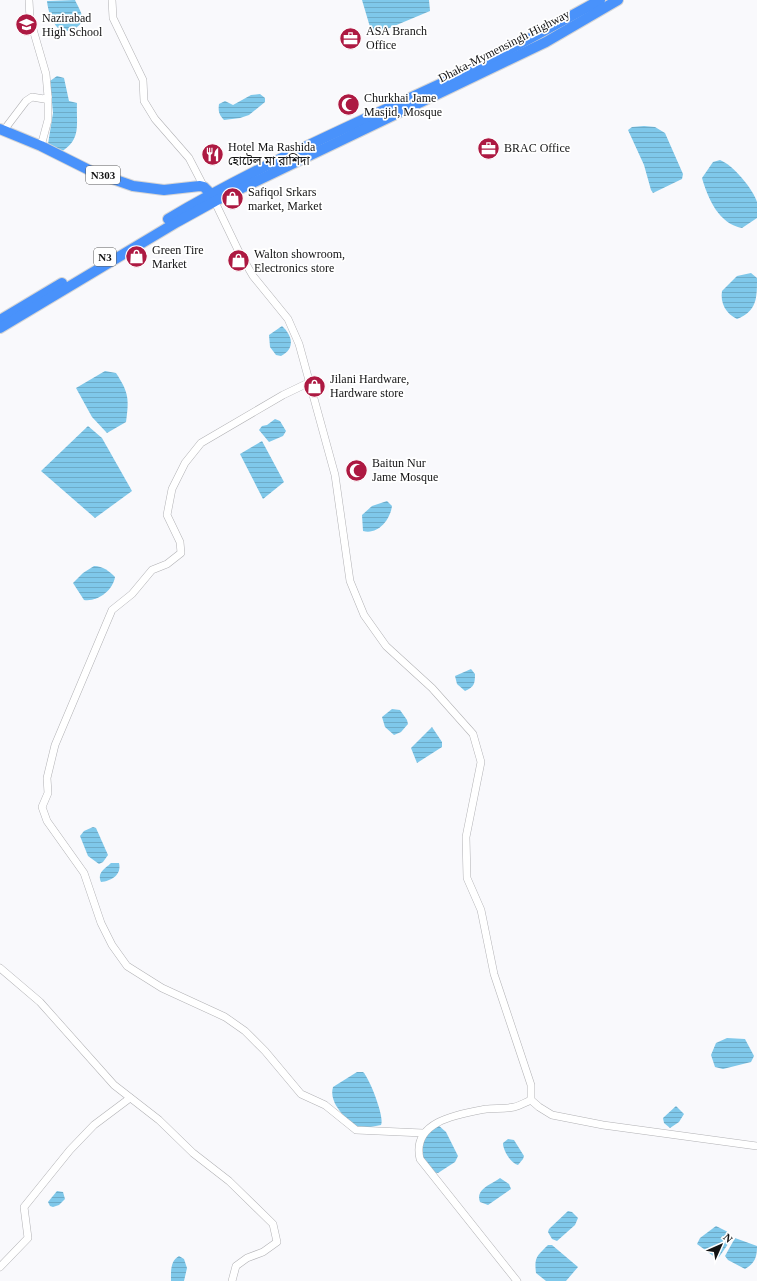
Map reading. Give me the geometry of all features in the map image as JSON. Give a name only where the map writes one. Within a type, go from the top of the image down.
[{"type":"highway","name":"Dhaka-Mymensingh Highway","points":[[0,320],[210,194],[540,34],[600,0]]},
{"type":"highway","name":"Dhaka-Mymensingh Highway","points":[[0,328],[177,222],[210,194],[546,42],[618,0]]},
{"type":"highway","name":"N303","points":[[2,130],[41,146],[92,172],[133,186],[210,194]]},
{"type":"street","points":[[29,0],[30,19],[44,67],[48,97],[48,120],[41,146]]},
{"type":"street","points":[[112,0],[112,18],[143,80],[144,101],[155,119],[189,158],[210,194],[239,252],[253,276],[288,319],[299,344],[308,383],[335,475],[350,581],[364,615],[386,646],[432,688],[473,734],[481,762],[466,837],[467,878],[481,910],[494,974],[531,1085],[531,1100],[539,1107],[552,1114],[603,1125],[757,1146]]},
{"type":"street","points":[[2,130],[26,101],[32,97],[44,99],[48,97]]},
{"type":"street","points":[[308,383],[283,394],[201,443],[185,462],[172,489],[167,515],[180,542],[181,553],[168,564],[152,570],[132,594],[112,610],[76,692],[55,745],[47,778],[48,793],[42,807],[47,821],[84,873],[102,923],[112,945],[127,966],[162,988],[225,1017],[245,1031],[265,1050],[301,1094],[325,1106],[356,1130],[423,1133]]},
{"type":"street","points":[[0,968],[40,1002],[114,1085],[159,1120],[192,1153],[229,1181],[273,1224],[277,1242],[263,1252],[246,1258],[236,1266],[232,1281]]},
{"type":"street","points":[[0,1267],[28,1238],[24,1207],[70,1150],[94,1125],[130,1098]]},
{"type":"street","points":[[517,1281],[420,1159],[419,1141],[423,1133],[434,1124],[449,1118],[487,1109],[515,1107],[531,1100]]},
{"type":"water","points":[[75,0],[81,13],[82,21],[75,28],[68,31],[62,31],[53,22],[48,9],[47,1]]},
{"type":"water","points":[[362,0],[429,0],[430,11],[375,34],[370,27]]},
{"type":"water","points":[[57,76],[64,78],[69,101],[77,103],[77,125],[75,137],[68,147],[61,152],[48,144],[53,113],[50,81]]},
{"type":"water","points":[[260,94],[265,98],[265,102],[249,115],[224,120],[220,115],[219,104],[225,101],[233,105],[251,95]]},
{"type":"water","points":[[632,127],[655,127],[665,133],[683,174],[682,179],[653,193],[644,165],[628,130]]},
{"type":"water","points":[[720,160],[731,167],[742,178],[757,202],[757,218],[742,228],[734,226],[721,216],[711,202],[704,186],[702,178],[713,162]]},
{"type":"water","points":[[751,273],[757,278],[756,298],[749,312],[737,319],[733,317],[725,308],[722,300],[722,291],[737,276]]},
{"type":"water","points":[[282,326],[286,330],[291,342],[289,350],[281,356],[276,355],[270,347],[269,335]]},
{"type":"water","points":[[105,371],[116,373],[126,391],[128,402],[126,422],[107,433],[92,417],[76,388]]},
{"type":"water","points":[[275,419],[280,421],[286,431],[283,436],[269,442],[259,430],[262,426],[267,425]]},
{"type":"water","points":[[88,426],[102,438],[132,491],[95,518],[41,471]]},
{"type":"water","points":[[262,441],[284,482],[263,499],[240,454]]},
{"type":"water","points":[[387,501],[392,506],[386,521],[374,531],[363,531],[362,515],[372,506]]},
{"type":"water","points":[[94,566],[103,568],[115,577],[114,582],[108,591],[99,597],[84,600],[73,583],[83,573]]},
{"type":"water","points":[[471,669],[475,674],[474,683],[465,691],[457,684],[455,676]]},
{"type":"water","points":[[392,709],[400,710],[408,724],[401,732],[394,735],[385,727],[382,717]]},
{"type":"water","points":[[432,727],[442,742],[442,747],[417,763],[411,748]]},
{"type":"water","points":[[93,827],[96,828],[108,855],[103,862],[99,864],[88,856],[80,836],[84,831]]},
{"type":"water","points":[[111,863],[119,863],[119,871],[112,879],[101,882],[101,873]]},
{"type":"water","points":[[727,1038],[745,1039],[754,1056],[751,1062],[723,1069],[715,1067],[711,1055],[716,1043]]},
{"type":"water","points":[[357,1072],[363,1072],[369,1081],[379,1106],[382,1121],[381,1125],[360,1129],[345,1117],[333,1100],[333,1087]]},
{"type":"water","points":[[676,1106],[684,1114],[679,1122],[670,1128],[664,1123],[663,1118]]},
{"type":"water","points":[[438,1125],[446,1132],[458,1156],[455,1162],[438,1173],[433,1172],[422,1156],[423,1138]]},
{"type":"water","points":[[508,1139],[514,1140],[524,1156],[518,1165],[510,1159],[504,1150],[503,1143]]},
{"type":"water","points":[[500,1178],[509,1184],[511,1189],[488,1205],[480,1202],[479,1197],[482,1190]]},
{"type":"water","points":[[57,1191],[63,1192],[65,1199],[59,1205],[53,1207],[50,1206],[48,1202]]},
{"type":"water","points":[[568,1211],[572,1212],[578,1218],[575,1225],[557,1241],[552,1239],[548,1232],[549,1229]]},
{"type":"water","points":[[716,1226],[728,1232],[733,1237],[719,1257],[716,1258],[697,1244],[700,1238]]},
{"type":"water","points":[[735,1238],[757,1246],[755,1259],[745,1269],[728,1260],[725,1256]]},
{"type":"water","points":[[548,1245],[552,1245],[578,1267],[566,1281],[546,1281],[536,1273],[535,1263],[537,1257]]},
{"type":"water","points":[[179,1256],[184,1259],[187,1268],[184,1281],[171,1281],[171,1270],[174,1261]]},
{"type":"place","name":"Nazirabad High School","points":[[26,25]]},
{"type":"place","name":"ASA Branch Office","points":[[351,38]]},
{"type":"place","name":"Churkhai Jame Masjid, Mosque","points":[[348,105]]},
{"type":"place","name":"BRAC Office","points":[[489,148]]},
{"type":"place","name":"Hotel Ma Rashida হোটেল মা রাশিদা","points":[[212,154]]},
{"type":"place","name":"Safiqol Srkars market, Market","points":[[232,199]]},
{"type":"place","name":"Green Tire Market","points":[[136,257]]},
{"type":"place","name":"Walton showroom, Electronics store","points":[[238,261]]},
{"type":"place","name":"Jilani Hardware, Hardware store","points":[[314,386]]},
{"type":"place","name":"Baitun Nur Jame Mosque","points":[[357,470]]}]
